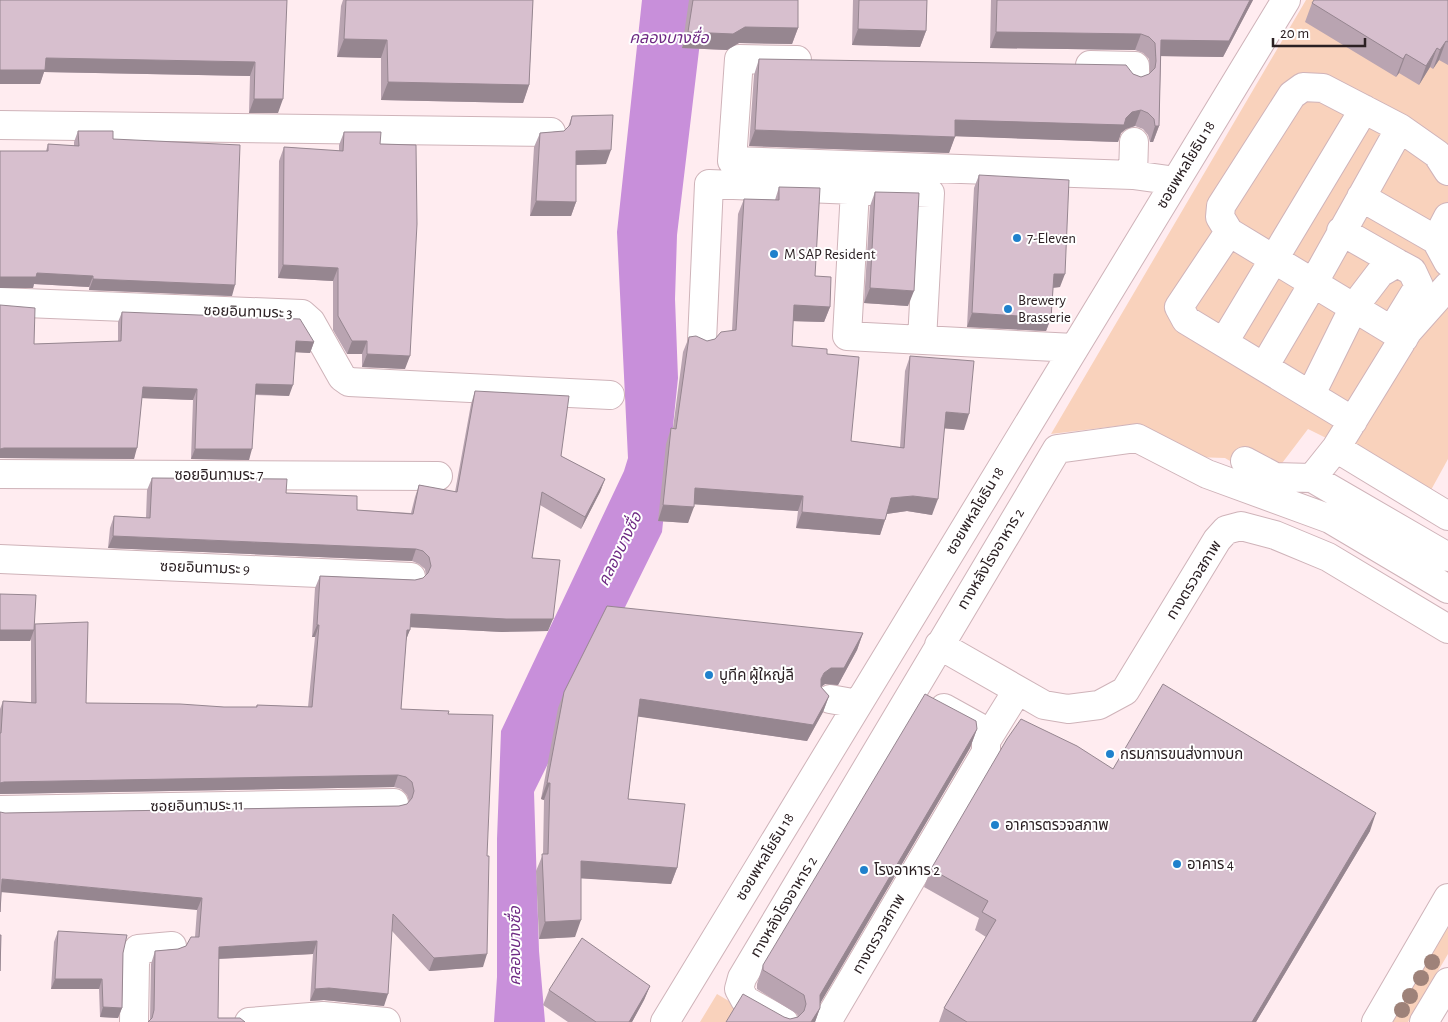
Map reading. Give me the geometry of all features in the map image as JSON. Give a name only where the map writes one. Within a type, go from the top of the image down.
[{"type":"street","name":"ซอยพหลโยธิน 18","points":[[665,1022],[1286,0]]},
{"type":"street","points":[[818,61],[739,60],[732,161],[1129,175],[1176,181]]},
{"type":"street","points":[[1066,65],[1135,66],[1135,77]]},
{"type":"street","points":[[1398,334],[1275,258],[1229,232],[1220,217],[1221,206],[1292,95],[1303,87],[1323,88],[1400,128],[1437,154],[1448,171]]},
{"type":"street","points":[[1224,342],[1364,109]]},
{"type":"street","points":[[0,125],[551,132]]},
{"type":"street","points":[[1264,367],[1400,128]]},
{"type":"street","points":[[1129,175],[1134,142]]},
{"type":"street","points":[[702,341],[709,184],[930,193],[922,340]]},
{"type":"street","points":[[855,190],[848,336],[1074,348]]},
{"type":"street","points":[[1361,197],[1444,240]]},
{"type":"street","points":[[1312,478],[1336,448],[1353,421],[1398,334],[1419,286],[1412,271],[1341,231]]},
{"type":"street","points":[[1229,232],[1179,307],[1186,320],[1353,421]]},
{"type":"street","points":[[1311,394],[1354,307],[1380,273],[1397,263]]},
{"type":"street","points":[[1398,334],[1447,291]]},
{"type":"street","name":"ซอยอินทามระ 3","points":[[0,302],[302,314],[311,322],[342,377],[348,382],[610,395]]},
{"type":"street","name":"ทางหลังโรงอาหาร 2","points":[[784,1022],[745,1000],[739,988],[742,978],[1057,449],[1137,438],[1207,474],[1330,518],[1448,589]]},
{"type":"street","points":[[1336,448],[1448,516]]},
{"type":"street","points":[[1245,462],[1276,477],[1312,478],[1448,557]]},
{"type":"street","name":"ซอยอินทามระ 7","points":[[0,474],[438,476]]},
{"type":"street","name":"ทางตรวจสภาพ","points":[[939,645],[1016,691],[1044,705],[1068,709],[1099,705],[1125,691],[1218,540],[1226,530],[1241,526],[1276,535],[1328,557],[1448,628]]},
{"type":"street","name":"ซอยอินทามระ 9","points":[[0,559],[411,577]]},
{"type":"street","points":[[912,690],[982,729],[986,741]]},
{"type":"street","name":"ทางตรวจสภาพ","points":[[827,1022],[986,752],[986,741],[1016,691]]},
{"type":"street","points":[[830,699],[858,704]]},
{"type":"street","name":"ซอยอินทามระ 11","points":[[0,810],[394,803]]},
{"type":"street","points":[[1376,1022],[1448,898]]},
{"type":"street","points":[[134,1022],[138,948],[172,946]]},
{"type":"street","points":[[1424,1022],[1448,982]]},
{"type":"street","points":[[249,1022],[323,1016],[386,1022]]},
{"type":"shaded area","points":[[1306,0],[1344,0],[1448,57],[1448,459],[1431,490],[1308,429],[1267,483],[1225,458],[1194,457],[1134,424],[1051,434]]},
{"type":"shaded area","points":[[1448,921],[1448,954],[1408,1022],[1388,1022]]},
{"type":"shaded area","points":[[717,994],[739,1007],[731,1022],[700,1022]]},
{"type":"water","name":"คลองบางซื่อ","points":[[642,0],[705,0],[677,235],[675,299],[678,378],[662,532],[534,792],[539,951],[545,1022],[494,1022],[497,977],[497,839],[501,731],[624,471],[628,458],[617,232]]},
{"type":"building","points":[[0,0],[287,0],[283,99],[254,99],[255,62],[46,58],[45,70],[0,70]]},
{"type":"building","points":[[346,0],[533,0],[529,85],[388,82],[387,40],[344,39]]},
{"type":"building","points":[[693,0],[798,0],[798,28],[745,27],[733,34],[688,32]]},
{"type":"building","points":[[859,0],[927,0],[926,31],[858,29]]},
{"type":"building","points":[[997,0],[1250,0],[1229,41],[1161,40],[1159,126],[1155,126],[1154,119],[1148,113],[1141,110],[1132,112],[1126,118],[1124,125],[955,120],[955,137],[755,130],[759,59],[1126,65],[1133,74],[1141,77],[1149,74],[1155,68],[1155,43],[1149,37],[1141,34],[996,32]]},
{"type":"building","points":[[1314,0],[1448,0],[1448,42],[1446,41],[1440,50],[1437,48],[1426,66],[1406,54],[1403,59],[1312,3]]},
{"type":"building","points":[[613,115],[611,150],[576,151],[576,202],[536,201],[540,133],[564,131],[570,125],[572,116]]},
{"type":"building","points":[[78,131],[113,131],[113,139],[240,145],[235,285],[93,279],[93,276],[37,273],[36,277],[0,277],[0,151],[48,151],[48,144],[79,146]]},
{"type":"building","points":[[344,132],[381,132],[380,144],[416,145],[417,224],[410,356],[367,354],[367,341],[352,341],[338,316],[338,268],[283,265],[284,147],[343,151]]},
{"type":"building","name":"7-Eleven","points":[[979,175],[1069,180],[1065,274],[1054,274],[1051,318],[972,313]]},
{"type":"building","points":[[779,187],[820,188],[815,276],[831,277],[830,307],[794,305],[792,346],[827,349],[827,354],[859,357],[851,441],[904,448],[910,356],[974,361],[969,414],[946,412],[938,499],[913,496],[891,498],[885,520],[802,512],[803,496],[695,488],[694,507],[663,505],[671,428],[676,429],[689,337],[696,336],[707,341],[715,339],[721,332],[736,330],[744,199],[779,200]]},
{"type":"building","points":[[875,192],[919,193],[914,291],[870,288]]},
{"type":"building","points":[[0,305],[35,308],[34,344],[121,341],[122,312],[300,319],[314,342],[296,341],[293,385],[256,384],[252,449],[195,449],[197,389],[143,387],[137,448],[0,449]]},
{"type":"building","points":[[475,391],[569,396],[561,456],[605,479],[585,517],[542,492],[532,558],[560,560],[553,619],[506,619],[411,614],[410,630],[407,630],[401,709],[449,711],[448,714],[493,715],[487,856],[489,856],[487,954],[434,958],[393,914],[388,994],[329,988],[315,989],[317,941],[219,947],[218,1018],[240,1018],[245,1022],[148,1022],[152,1018],[154,1010],[155,951],[178,949],[186,946],[191,937],[199,937],[202,898],[2,879],[0,912],[0,812],[399,806],[407,804],[412,798],[414,791],[412,782],[406,777],[398,775],[0,783],[0,733],[3,701],[36,703],[35,624],[88,622],[86,703],[180,704],[224,707],[257,707],[257,705],[312,707],[319,625],[317,625],[320,576],[415,580],[423,578],[431,566],[429,557],[423,551],[416,549],[113,536],[114,516],[150,518],[152,478],[287,479],[286,493],[357,496],[357,510],[413,514],[419,485],[457,492]]},
{"type":"building","points":[[0,594],[36,595],[34,630],[0,630]]},
{"type":"building","points":[[607,606],[863,633],[844,668],[831,668],[824,673],[821,679],[821,687],[829,696],[813,725],[640,699],[628,799],[685,804],[677,868],[581,861],[581,920],[545,922],[542,854],[548,854],[550,783],[547,783],[564,692]]},
{"type":"building","name":"อาคาร 4","points":[[1163,684],[1376,813],[1252,1022],[967,1022],[944,1008],[996,920],[982,912],[988,901],[931,869],[1007,739],[1021,719],[1077,746],[1113,769]]},
{"type":"building","name":"โรงอาหาร 2","points":[[925,694],[976,721],[977,729],[820,995],[820,1008],[811,1022],[726,1022],[743,994],[790,1019],[798,1017],[804,1011],[806,1004],[804,995],[763,970],[763,965]]},
{"type":"building","points":[[58,931],[127,935],[123,953],[122,1008],[103,1007],[102,979],[55,979]]},
{"type":"building","points":[[0,935],[1,935],[0,971]]},
{"type":"building","points":[[582,938],[650,986],[629,1022],[596,1022],[549,990]]},
{"type":"place","name":"7-Eleven","points":[[1017,238]]},
{"type":"place","name":"M SAP Resident","points":[[774,254]]},
{"type":"place","name":"Brewery Brasserie","points":[[1008,309]]},
{"type":"place","name":"บูทีค ผู้ใหญ่ลี","points":[[709,675]]},
{"type":"place","name":"กรมการขนส่งทางบก","points":[[1110,754]]},
{"type":"place","name":"อาคารตรวจสภาพ","points":[[995,825]]},
{"type":"place","name":"อาคาร 4","points":[[1177,864]]},
{"type":"place","name":"โรงอาหาร 2","points":[[864,870]]}]
